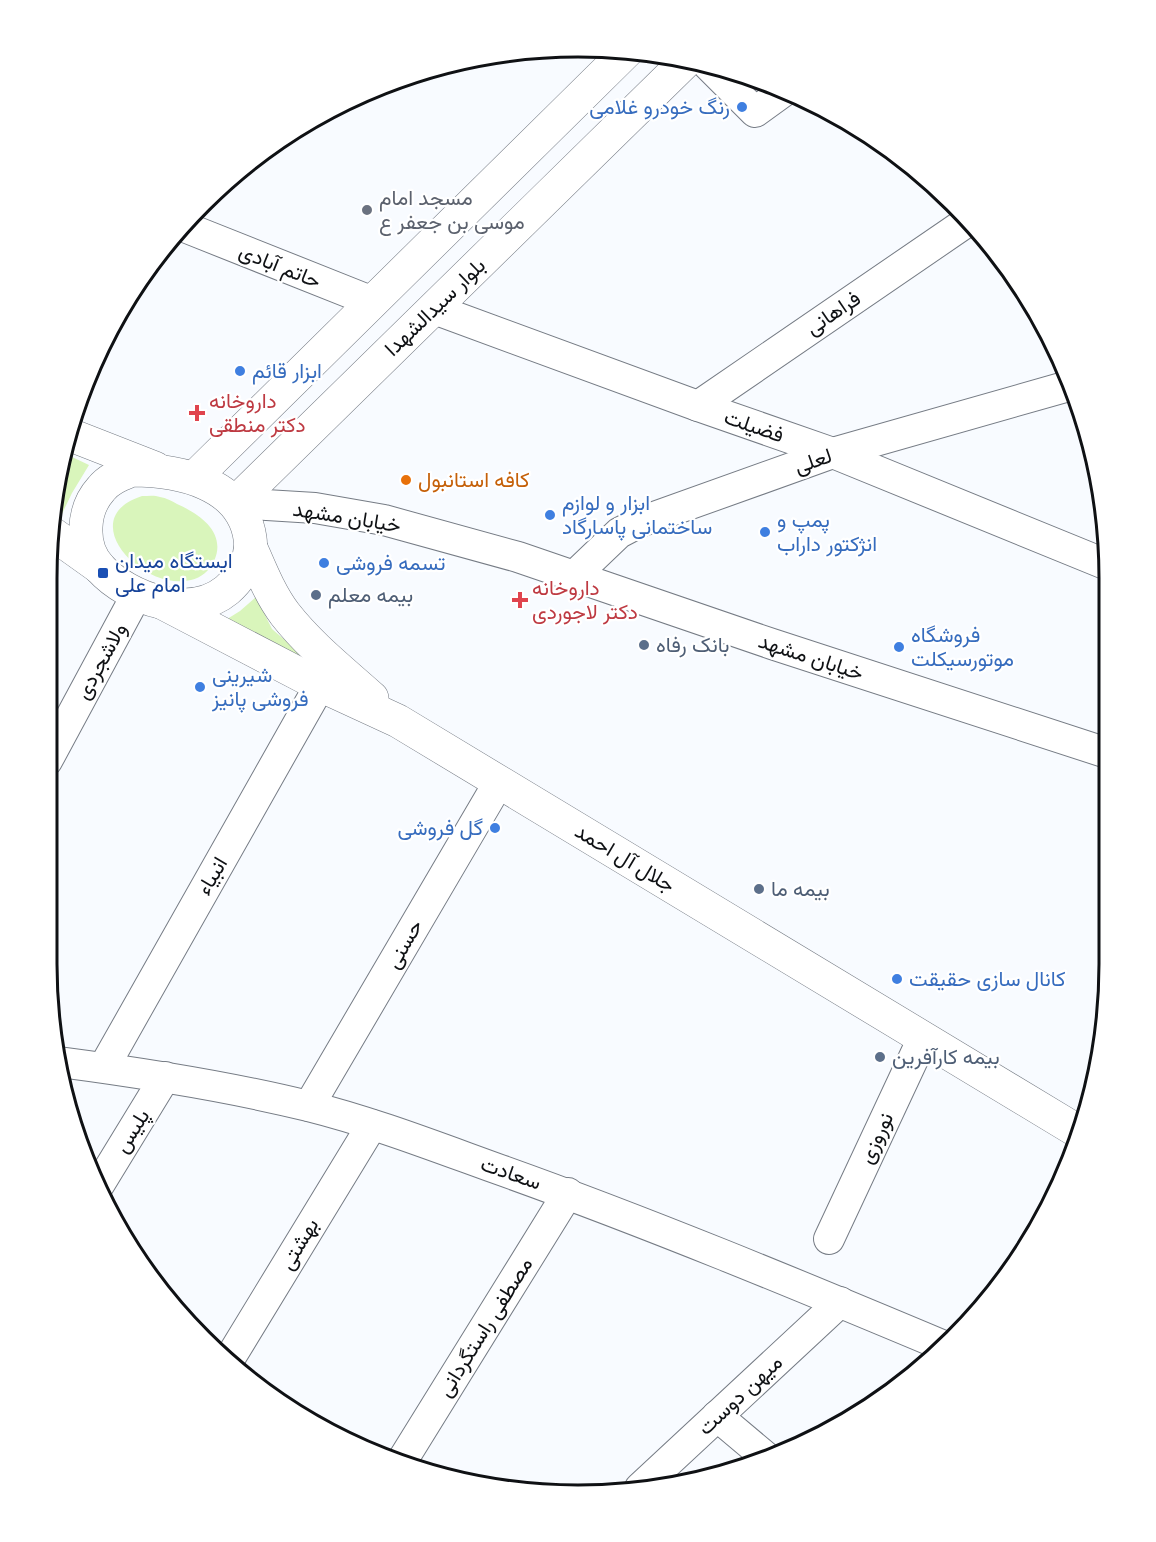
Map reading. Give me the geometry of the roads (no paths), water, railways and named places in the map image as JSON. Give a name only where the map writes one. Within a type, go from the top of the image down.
[{"type":"main road","points":[[194,478],[619,59]]},
{"type":"main road","name":"بلوار سیدالشهدا","points":[[235,503],[680,67]]},
{"type":"main road","points":[[289,385],[321,418]]},
{"type":"main road","points":[[77,437],[159,470],[194,478],[214,488],[235,503],[244,517],[252,548],[265,582],[284,613],[316,648],[398,721]]},
{"type":"main road","points":[[99,567],[89,548],[85,528],[89,508],[101,489],[116,476],[132,470],[159,470]]},
{"type":"main road","points":[[59,538],[117,582],[149,598],[180,605],[198,604],[217,598],[234,584],[244,570],[252,548]]},
{"type":"main road","name":"جلال آل احمد","points":[[149,598],[320,685],[398,721],[1072,1127]]},
{"type":"street","points":[[720,77],[755,112],[776,97]]},
{"type":"street","name":"فراهانی","points":[[698,406],[961,225]]},
{"type":"street","name":"حاتم آبادی","points":[[191,229],[373,302]]},
{"type":"street","name":"فضیلت","points":[[434,309],[833,453],[1099,561]]},
{"type":"street","name":"لعلی","points":[[574,576],[619,533],[640,522],[833,453],[1062,388]]},
{"type":"street","name":"خیابان مشهد","points":[[235,503],[315,508],[384,520],[518,557],[783,648],[1099,750]]},
{"type":"street","name":"ولاشجردی","points":[[57,744],[149,598]]},
{"type":"street","name":"انبیاء","points":[[104,1067],[320,685]]},
{"type":"street","name":"حسنی","points":[[309,1106],[499,782]]},
{"type":"street","name":"نوروزی","points":[[829,1239],[923,1038]]},
{"type":"street","name":"سعادت","points":[[66,1063],[165,1077],[309,1106],[372,1125],[568,1193],[936,1342]]},
{"type":"street","name":"پلیس","points":[[104,1178],[165,1077]]},
{"type":"street","name":"بهشتی","points":[[232,1354],[372,1125]]},
{"type":"street","name":"مصطفی راستگردانی","points":[[406,1455],[568,1193]]},
{"type":"street","name":"میهن دوست","points":[[648,1481],[840,1302]]},
{"type":"street","points":[[717,1416],[759,1452]]},
{"type":"place","name":"رنگ خودرو غلامی","points":[[742,107]]},
{"type":"place","name":"مسجد امام موسی بن جعفر ع","points":[[367,210]]},
{"type":"place","name":"ابزار قائم","points":[[240,371]]},
{"type":"place","name":"داروخانه دکتر منطقی","points":[[197,413]]},
{"type":"place","name":"کافه استانبول","points":[[406,480]]},
{"type":"place","name":"ابزار و لوازم ساختمانی پاسارگاد","points":[[550,515]]},
{"type":"place","name":"پمپ و انژکتور داراب","points":[[765,532]]},
{"type":"place","name":"تسمه فروشی","points":[[324,563]]},
{"type":"place","name":"ایستگاه میدان امام علی","points":[[103,573]]},
{"type":"place","name":"بیمه معلم","points":[[316,595]]},
{"type":"place","name":"داروخانه دکتر لاجوردی","points":[[520,600]]},
{"type":"place","name":"بانک رفاه","points":[[644,645]]},
{"type":"place","name":"فروشگاه موتورسیکلت","points":[[899,647]]},
{"type":"place","name":"شیرینی فروشی پانیز","points":[[200,687]]},
{"type":"place","name":"گل فروشی","points":[[495,828]]},
{"type":"place","name":"بیمه ما","points":[[759,889]]},
{"type":"place","name":"کانال سازی حقیقت","points":[[897,979]]},
{"type":"place","name":"بیمه کارآفرین","points":[[880,1057]]}]
